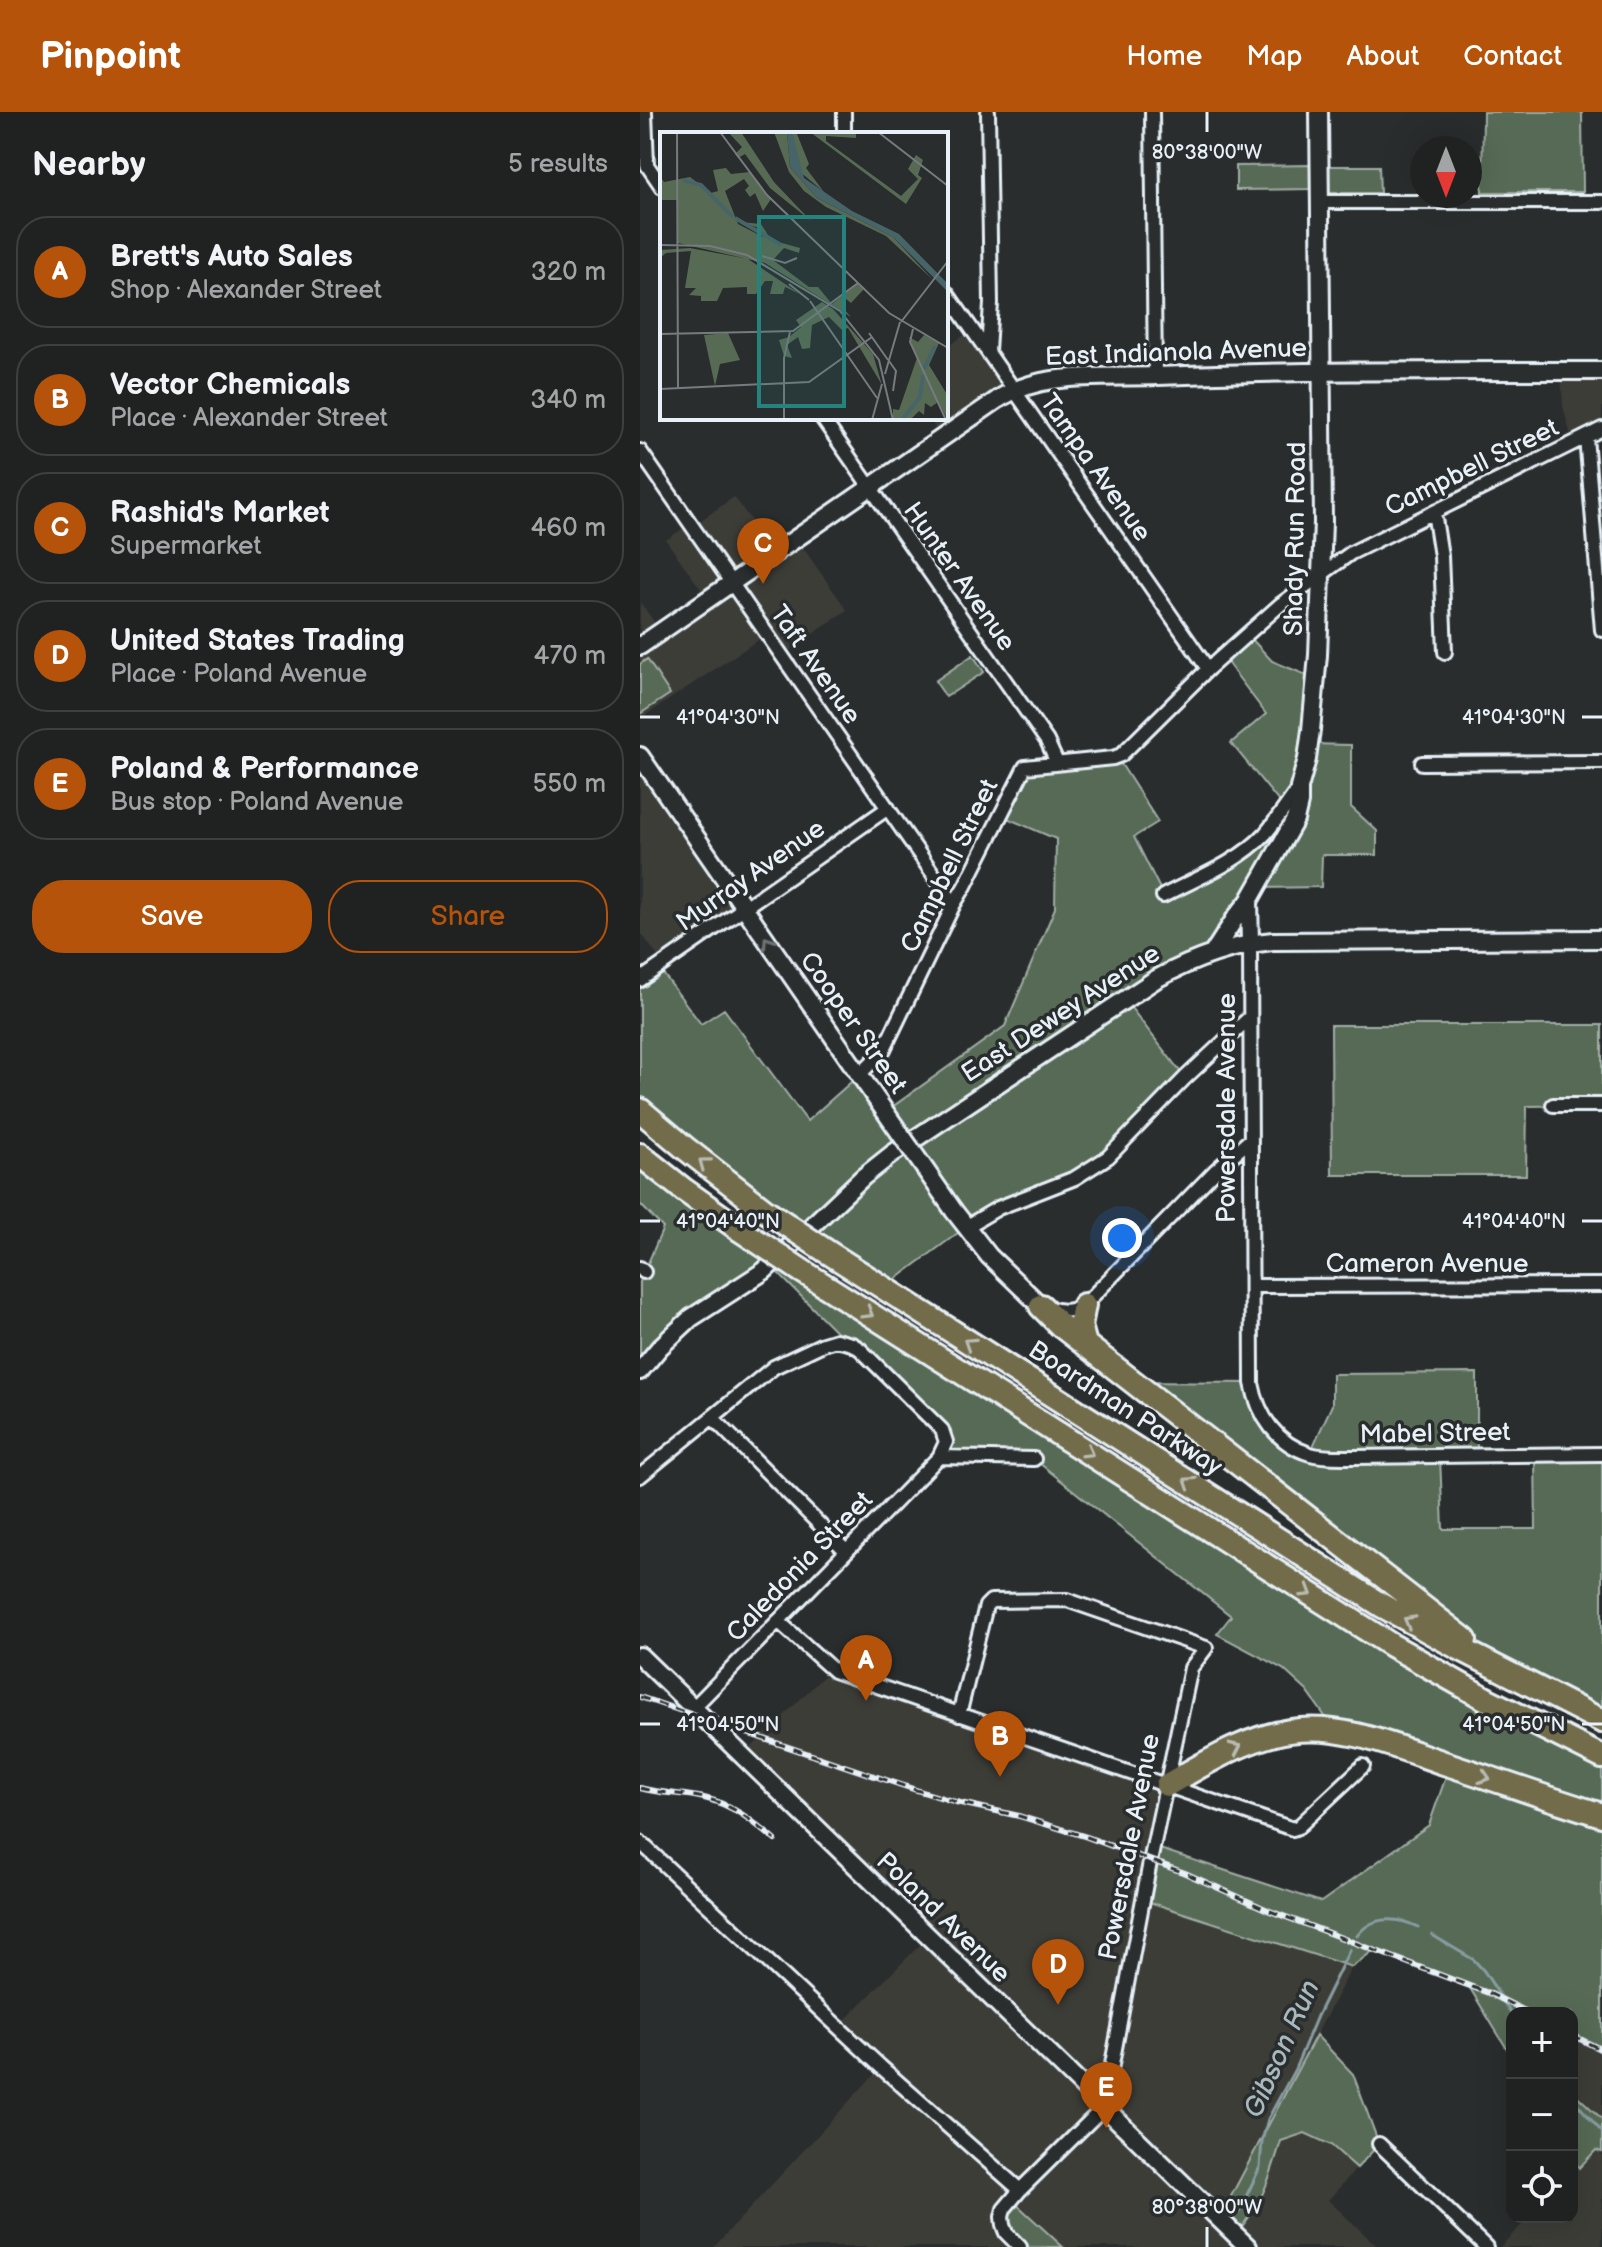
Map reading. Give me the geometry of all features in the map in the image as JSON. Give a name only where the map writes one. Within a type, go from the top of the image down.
[{"type":"highway","name":"Boardman Parkway","points":[[640,1110],[766,1211],[1381,1605],[1602,1721]]},
{"type":"highway","points":[[640,1155],[730,1223]]},
{"type":"highway","points":[[640,1167],[1391,1645],[1488,1700],[1602,1757]]},
{"type":"highway","points":[[1084,1305],[1080,1326],[1085,1344]]},
{"type":"highway","points":[[1041,1306],[1060,1325],[1471,1644],[1539,1690]]},
{"type":"highway","points":[[1167,1785],[1255,1740],[1288,1731],[1323,1730],[1373,1740],[1602,1815]]},
{"type":"street","points":[[645,112],[647,165],[660,184]]},
{"type":"street","points":[[988,112],[991,303],[988,351]]},
{"type":"street","points":[[1152,112],[1155,376]]},
{"type":"street","name":"Shady Run Road","points":[[1163,896],[1229,861],[1265,834],[1299,788],[1307,759],[1318,655],[1323,522],[1319,112]]},
{"type":"street","points":[[1320,202],[1602,202]]},
{"type":"street","name":"Tampa Avenue","points":[[948,295],[1208,669]]},
{"type":"street","name":"East Indianola Avenue","points":[[640,646],[1013,389],[1032,383],[1321,372],[1602,371]]},
{"type":"street","name":"Hunter Avenue","points":[[823,420],[1047,741],[1057,763]]},
{"type":"street","name":"Campbell Street","points":[[859,1075],[883,1051],[1025,767],[1121,755],[1208,669],[1281,604],[1351,553],[1602,429]]},
{"type":"street","points":[[1586,437],[1602,630]]},
{"type":"street","name":"Taft Avenue","points":[[640,451],[954,904]]},
{"type":"street","points":[[1434,512],[1441,556],[1445,652]]},
{"type":"street","name":"Cooper Street","points":[[640,756],[954,1211],[989,1256],[1041,1306]]},
{"type":"street","points":[[1422,763],[1602,762]]},
{"type":"street","points":[[1213,953],[1249,901],[1295,820],[1299,788]]},
{"type":"street","name":"Murray Avenue","points":[[640,980],[888,808]]},
{"type":"street","name":"Powersdale Avenue","points":[[1249,901],[1252,1383],[1258,1406],[1275,1433]]},
{"type":"street","name":"East Dewey Avenue","points":[[640,1371],[683,1325],[764,1271],[863,1177],[892,1154],[1156,979],[1213,953],[1250,943],[1299,939],[1602,939]]},
{"type":"street","points":[[966,1227],[998,1208],[1075,1178],[1108,1157],[1250,1017]]},
{"type":"street","points":[[1553,1105],[1602,1105]]},
{"type":"street","points":[[1041,1306],[1064,1313],[1084,1305],[1216,1170],[1251,1139]]},
{"type":"street","name":"Cameron Avenue","points":[[1252,1286],[1602,1285]]},
{"type":"street","points":[[640,1476],[774,1367],[836,1340],[860,1349],[942,1430],[946,1442],[939,1457],[1034,1459]]},
{"type":"street","points":[[712,1417],[846,1551]]},
{"type":"street","name":"Mabel Street","points":[[1275,1433],[1296,1448],[1323,1456],[1602,1454]]},
{"type":"street","name":"Caledonia Street","points":[[693,1708],[939,1457]]},
{"type":"street","name":"Powersdale Avenue","points":[[959,1715],[986,1606],[991,1601],[1067,1600],[1206,1648],[1191,1668],[1104,2107]]},
{"type":"street","points":[[778,1621],[834,1671],[1296,1829],[1363,1766]]},
{"type":"street","name":"Poland Avenue","points":[[640,1656],[1248,2247]]},
{"type":"street","points":[[640,1842],[881,2067],[1020,2190]]},
{"type":"street","points":[[1020,2247],[1006,2233],[1002,2217],[1004,2209],[1104,2107]]},
{"type":"street","points":[[1379,2144],[1486,2247]]},
{"type":"shaded area","points":[[973,329],[1013,389],[942,437],[929,420],[948,420],[948,347]]},
{"type":"shaded area","points":[[1561,371],[1602,371],[1602,429],[1573,443],[1563,406]]},
{"type":"shaded area","points":[[734,497],[774,553],[796,538],[847,610],[782,656],[767,634],[640,719],[640,602],[661,632],[708,599],[666,540],[690,524],[693,526]]},
{"type":"shaded area","points":[[640,756],[744,907],[663,964],[640,931]]},
{"type":"shaded area","points":[[831,1669],[1167,1785],[1144,1900],[1352,1967],[1219,2219],[1264,2195],[1281,2141],[1305,2133],[1331,2145],[1357,2168],[1328,2200],[1378,2247],[1063,2247],[1012,2200],[1020,2247],[714,2247],[881,2067],[839,2026],[928,1937],[742,1757]]},
{"type":"shaded area","points":[[1578,2037],[1602,2049],[1602,2119],[1578,2097]]},
{"type":"shaded area","points":[[1596,2149],[1602,2152],[1602,2247],[1500,2247],[1524,2223],[1578,2223],[1578,2168]]},
{"type":"green space","points":[[1483,112],[1582,112],[1583,192],[1482,192]]},
{"type":"green space","points":[[1312,165],[1312,189],[1236,190],[1236,166]]},
{"type":"green space","points":[[1328,166],[1379,166],[1380,193],[1328,193]]},
{"type":"green space","points":[[1248,635],[1272,661],[1316,679],[1309,744],[1351,745],[1351,807],[1377,831],[1377,855],[1322,855],[1321,887],[1257,888],[1250,943],[1125,1000],[1185,1078],[1108,1157],[966,1227],[884,1288],[640,1110],[640,980],[658,967],[701,1024],[724,1009],[807,1121],[859,1075],[885,1112],[1005,1026],[1055,908],[1056,839],[1000,815],[1025,767],[1116,756],[1158,822],[1134,837],[1163,895],[1229,861],[1284,808],[1231,743],[1266,714],[1223,657]]},
{"type":"green space","points":[[973,655],[984,672],[946,697],[935,681]]},
{"type":"green space","points":[[647,659],[670,694],[640,714],[640,664]]},
{"type":"green space","points":[[1331,1025],[1602,1025],[1602,1105],[1527,1106],[1526,1175],[1332,1175]]},
{"type":"green space","points":[[640,1167],[1430,1668],[1602,1757],[1602,2049],[1578,2037],[1578,2007],[1506,2007],[1506,2047],[1468,1985],[1374,1950],[1352,1967],[1143,1900],[1154,1847],[1321,1902],[1429,1825],[1450,1765],[1336,1732],[1307,1691],[1283,1669],[1217,1634],[1231,1616],[1034,1459],[939,1457],[946,1442],[770,1265],[709,1305],[640,1371],[640,1282],[663,1228],[640,1204]]},
{"type":"green space","points":[[1477,1373],[1477,1456],[1440,1457],[1443,1529],[1536,1529],[1535,1455],[1602,1454],[1602,1721],[1471,1644],[1133,1382],[1252,1383],[1266,1421],[1310,1453],[1332,1405],[1332,1374]]},
{"type":"green space","points":[[1316,2035],[1353,2074],[1379,2144],[1357,2168],[1331,2145],[1305,2133],[1281,2141],[1259,2202],[1235,2234],[1219,2219]]},
{"type":"green space","points":[[1578,2097],[1602,2119],[1602,2152],[1596,2150],[1579,2168]]},
{"type":"green space","points":[[1012,2200],[1063,2247],[1020,2247],[1012,2239],[1004,2209]]},
{"type":"waterway","name":"Gibson Run","points":[[1357,1936],[1377,1921],[1402,1921],[1418,1927]]},
{"type":"waterway","name":"Gibson Run","points":[[1432,1935],[1474,1960],[1507,2007]]},
{"type":"waterway","name":"Gibson Run","points":[[1239,2212],[1260,2167],[1268,2119],[1295,2069],[1350,1949]]},
{"type":"waterway","name":"Gibson Run","points":[[1578,2105],[1602,2132]]},
{"type":"railway","points":[[640,1697],[916,1790],[1087,1837],[1185,1873],[1270,1911],[1491,1994],[1517,2007]]},
{"type":"railway","points":[[640,1788],[714,1801],[742,1814],[775,1840]]},
{"type":"railway","points":[[1578,2038],[1602,2050]]},
{"type":"place","name":"Rashid's Market","points":[[763,584]]},
{"type":"place","name":"Brett's Auto Sales","points":[[866,1701]]},
{"type":"place","name":"Vector Chemicals","points":[[1000,1777]]},
{"type":"place","name":"United States Trading","points":[[1058,2005]]},
{"type":"place","name":"Poland & Performance","points":[[1106,2128]]}]
